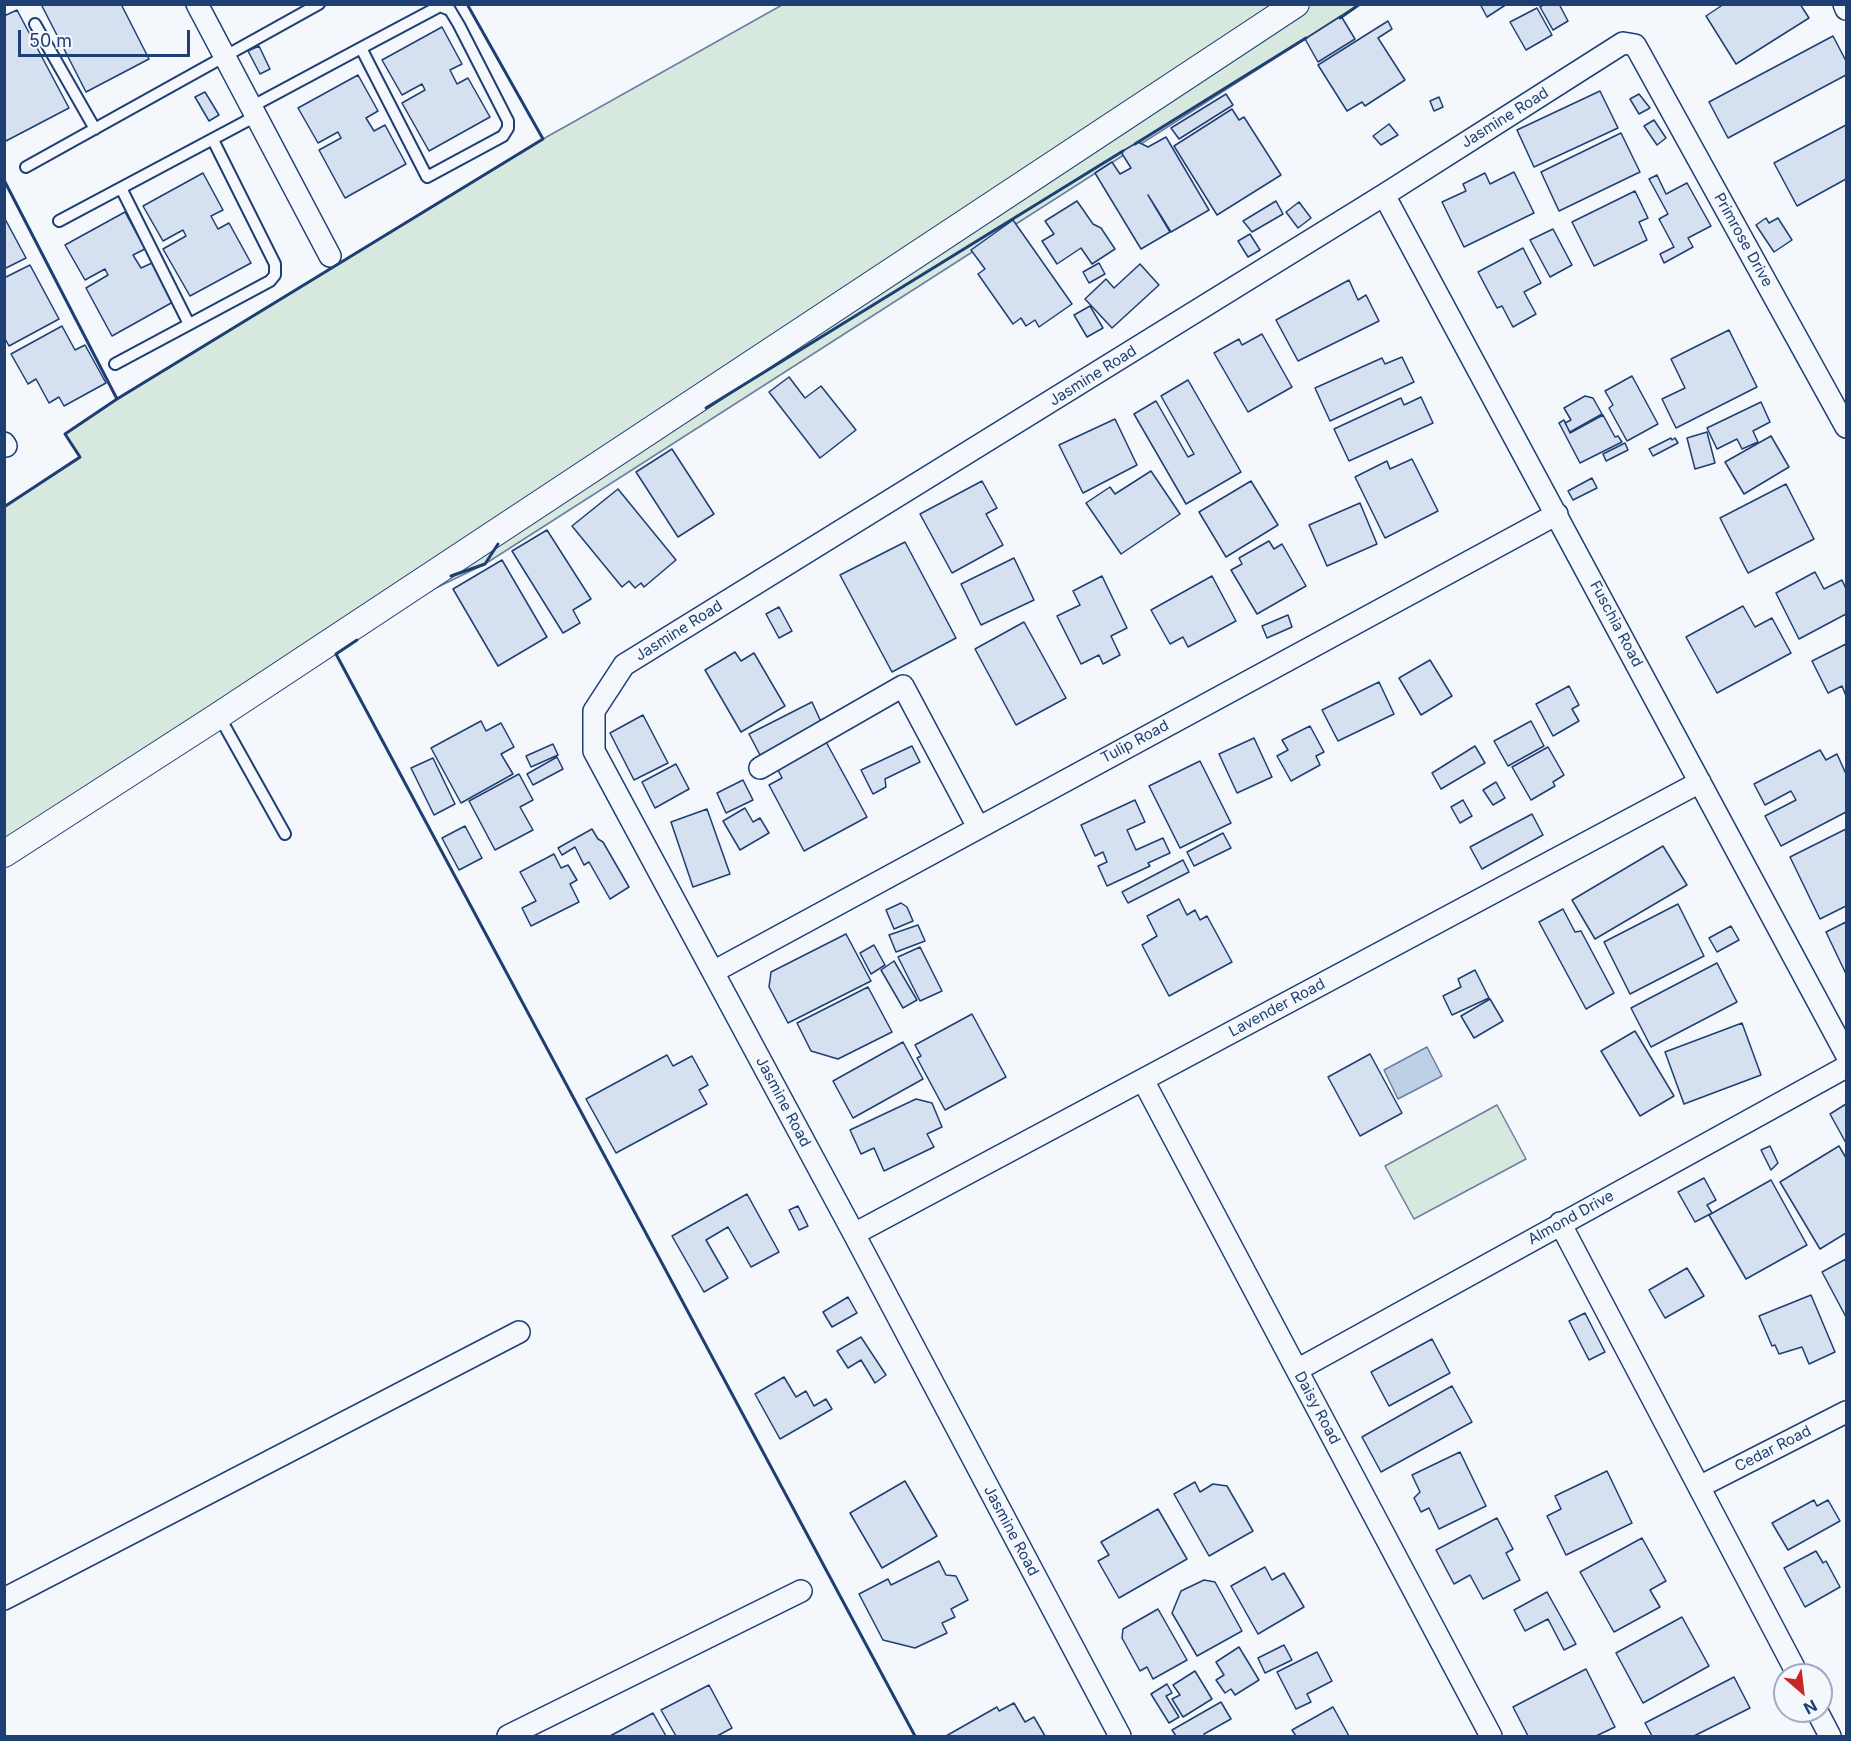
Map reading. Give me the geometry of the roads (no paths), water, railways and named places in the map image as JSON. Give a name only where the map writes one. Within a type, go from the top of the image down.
[{"type":"street","points":[[197,4],[330,256]]},
{"type":"street","points":[[4,854],[219,716],[1296,4]]},
{"type":"street","points":[[1844,4],[1846,9]]},
{"type":"street","name":"Jasmine Road","points":[[1120,1737],[854,1234],[594,751],[594,711],[624,665],[1384,195],[1623,43],[1635,45],[1639,52]]},
{"type":"street","name":"Primrose Drive","points":[[1639,52],[1846,427]]},
{"type":"street","name":"Fuschia Road","points":[[1384,195],[1846,1054]]},
{"type":"street","name":"Tulip Road","points":[[713,972],[1557,514]]},
{"type":"street","points":[[759,768],[903,686],[978,828]]},
{"type":"street","name":"Lavender Road","points":[[854,1234],[1700,782]]},
{"type":"street","name":"Almond Drive","points":[[1297,1370],[1846,1067]]},
{"type":"street","name":"Daisy Road","points":[[1143,1080],[1491,1737]]},
{"type":"street","points":[[1560,1223],[1792,1663]]},
{"type":"street","points":[[4,1599],[519,1332]]},
{"type":"street","name":"Cedar Road","points":[[1699,1487],[1846,1412]]},
{"type":"street","points":[[508,1737],[801,1591]]},
{"type":"street","points":[[1823,1723],[1830,1737]]},
{"type":"lane","points":[[26,167],[319,4]]},
{"type":"lane","points":[[59,221],[213,140],[254,111],[360,48],[440,6],[450,10],[508,121],[508,128],[503,136],[428,177],[360,48]]},
{"type":"lane","points":[[35,24],[94,129]]},
{"type":"lane","points":[[115,364],[270,282],[275,275],[275,264],[213,140]]},
{"type":"lane","points":[[120,188],[189,324]]},
{"type":"lane","points":[[219,716],[285,834]]},
{"type":"water","points":[[1427,1047],[1442,1076],[1398,1099],[1384,1070]]}]
